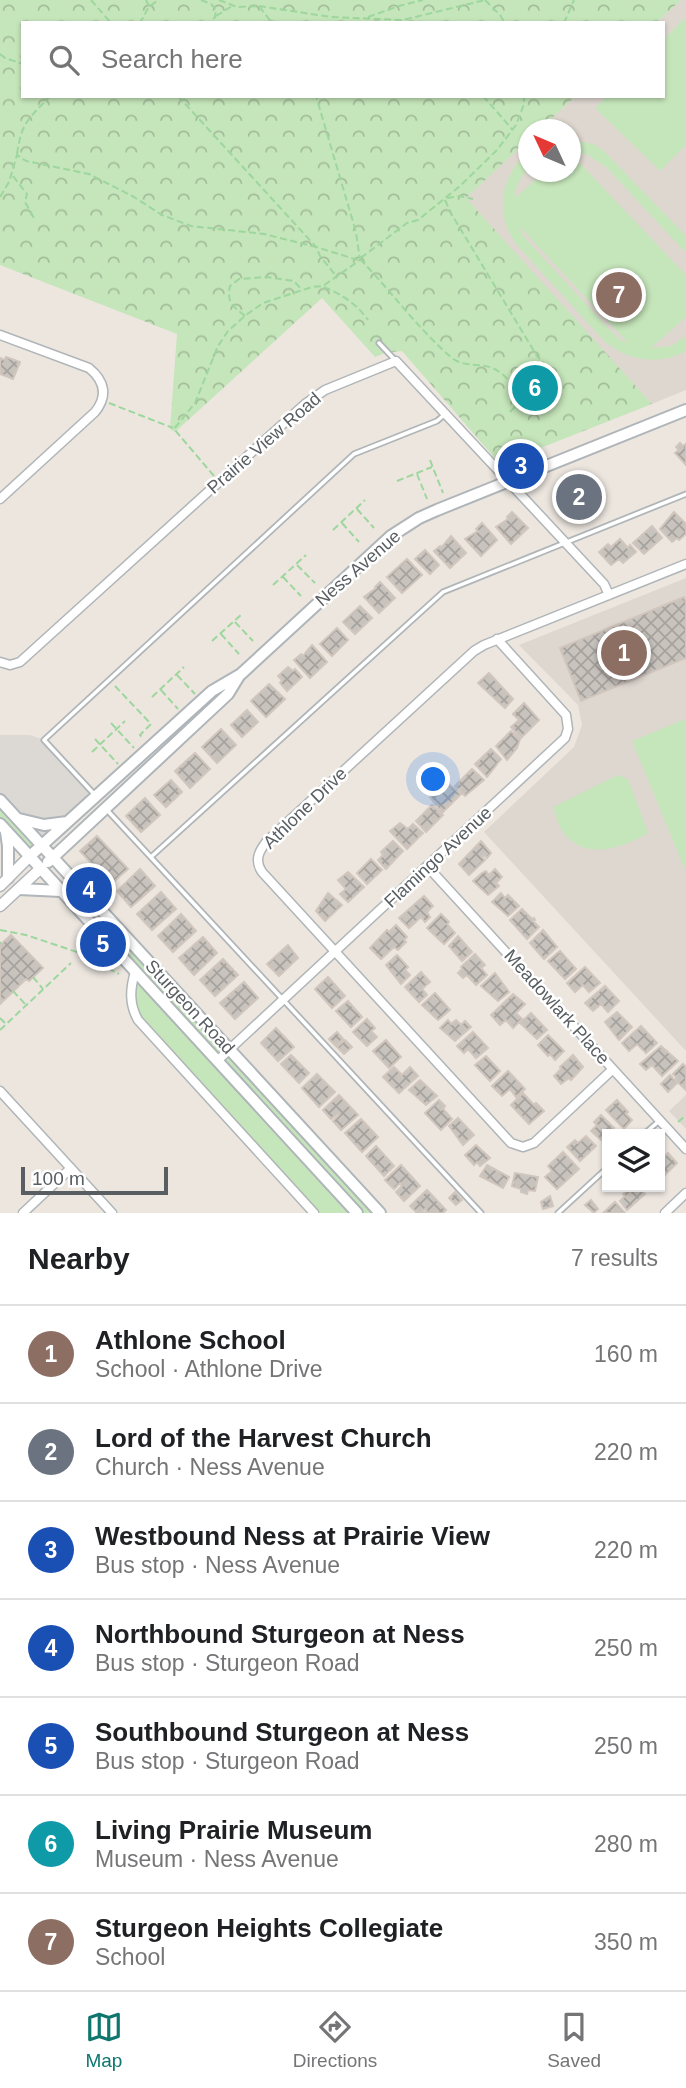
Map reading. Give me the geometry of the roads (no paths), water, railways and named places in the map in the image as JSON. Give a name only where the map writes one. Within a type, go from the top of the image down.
[{"type":"main road","name":"Ness Avenue","points":[[30,856],[212,691],[241,674],[391,536],[419,518],[686,410]]},
{"type":"main road","name":"Ness Avenue","points":[[41,868],[228,694],[241,674]]},
{"type":"main road","name":"Sturgeon Road","points":[[0,800],[380,1213]]},
{"type":"main road","points":[[18,818],[44,825],[67,822]]},
{"type":"main road","points":[[3,827],[8,846],[4,882]]},
{"type":"main road","name":"Sturgeon Road","points":[[3,827],[357,1213]]},
{"type":"main road","points":[[19,889],[61,891]]},
{"type":"street","points":[[0,335],[89,368],[103,386],[102,401],[95,412],[0,499]]},
{"type":"street","points":[[396,361],[604,584],[609,596]]},
{"type":"street","name":"Prairie View Road","points":[[0,662],[9,665],[20,662],[315,395],[396,361]]},
{"type":"street","name":"Athlone Drive","points":[[613,1069],[534,1143],[516,1146],[262,872],[257,859],[259,851],[267,841],[474,651],[497,639],[686,564]]},
{"type":"street","name":"Flamingo Avenue","points":[[217,1061],[565,738],[568,729],[566,715],[497,639]]},
{"type":"street","name":"Ness Avenue","points":[[4,882],[30,856]]},
{"type":"street","name":"Meadowlark Place","points":[[428,866],[686,1149]]},
{"type":"street","name":"Ness Avenue","points":[[0,906],[41,868]]},
{"type":"street","name":"Sturgeon Road","points":[[135,972],[131,985],[131,1008],[138,1020],[314,1213]]},
{"type":"street","points":[[0,1091],[112,1213]]},
{"type":"street","points":[[23,1213],[71,1168]]},
{"type":"street","points":[[665,1213],[686,1193]]},
{"type":"lane","points":[[379,343],[396,361]]},
{"type":"lane","points":[[96,796],[44,740],[354,454],[437,421],[445,414]]},
{"type":"lane","points":[[151,857],[443,592],[686,494]]},
{"type":"lane","points":[[105,809],[481,1213]]},
{"type":"lane","points":[[650,1129],[660,1120]]},
{"type":"lane","points":[[558,1213],[602,1173]]},
{"type":"place","name":"Sturgeon Heights Collegiate","points":[[619,295]]},
{"type":"place","name":"Living Prairie Museum","points":[[535,388]]},
{"type":"place","name":"Westbound Ness at Prairie View","points":[[521,466]]},
{"type":"place","name":"Lord of the Harvest Church","points":[[579,497]]},
{"type":"place","name":"Athlone School","points":[[624,653]]},
{"type":"place","name":"Northbound Sturgeon at Ness","points":[[89,890]]},
{"type":"place","name":"Southbound Sturgeon at Ness","points":[[103,944]]}]
